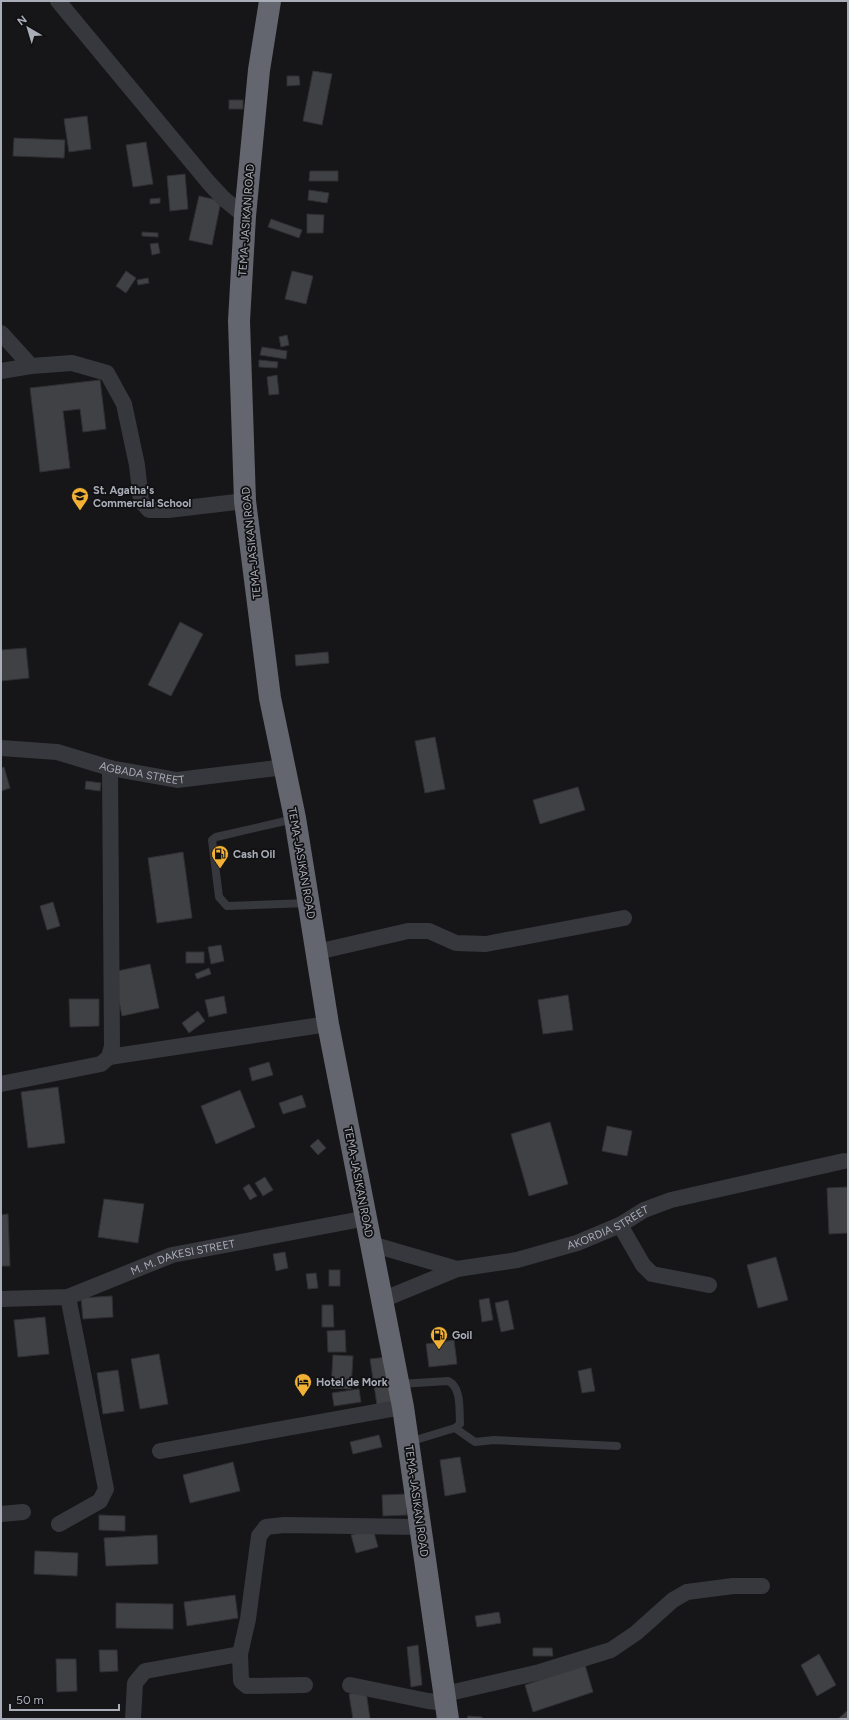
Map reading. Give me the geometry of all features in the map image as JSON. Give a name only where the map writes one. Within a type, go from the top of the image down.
[{"type":"highway","name":"TEMA-JASIKAN ROAD","points":[[270,1],[259,70],[245,216],[239,321],[245,501],[270,698],[295,818],[328,1024],[403,1407],[446,1705]]},
{"type":"street","points":[[58,1],[208,183],[224,199],[245,216]]},
{"type":"street","points":[[1,333],[31,366]]},
{"type":"street","points":[[1,371],[31,366],[72,363],[107,373],[124,404],[137,465],[141,501],[149,510],[245,501]]},
{"type":"street","name":"AGBADA STREET","points":[[1,748],[57,752],[110,768],[177,780],[285,767]]},
{"type":"street","points":[[109,1057],[112,1046],[110,768]]},
{"type":"street","points":[[317,952],[408,931],[429,931],[456,943],[486,944],[624,918]]},
{"type":"street","points":[[1,1084],[101,1064],[109,1057],[328,1024]]},
{"type":"street","name":"AKORDIA STREET","points":[[371,1244],[457,1269],[516,1260],[577,1243],[620,1225],[644,1210],[671,1200],[844,1161]]},
{"type":"street","name":"M. M. DAKESI STREET","points":[[1,1299],[68,1297],[172,1255],[366,1218]]},
{"type":"street","points":[[620,1225],[643,1265],[652,1274],[709,1285]]},
{"type":"street","points":[[382,1300],[457,1269]]},
{"type":"street","points":[[59,1524],[100,1501],[106,1489],[68,1297]]},
{"type":"street","points":[[160,1451],[403,1407]]},
{"type":"street","points":[[1,1514],[23,1512]]},
{"type":"street","points":[[305,1685],[247,1686],[241,1681],[240,1654],[248,1619],[259,1536],[266,1527],[284,1525],[420,1527]]},
{"type":"street","points":[[350,1685],[446,1705],[540,1672],[611,1650],[636,1633],[673,1600],[687,1592],[733,1586],[762,1586]]},
{"type":"street","points":[[133,1719],[135,1683],[145,1671],[240,1654]]},
{"type":"lane","points":[[295,818],[216,837],[212,840],[219,897],[227,906],[309,903]]},
{"type":"lane","points":[[398,1384],[448,1381],[454,1383],[457,1388],[460,1424],[455,1428],[408,1442]]},
{"type":"lane","points":[[455,1428],[475,1442],[494,1440],[617,1446]]},
{"type":"building","points":[[313,71],[332,74],[322,125],[303,121]]},
{"type":"building","points":[[287,76],[299,76],[300,85],[287,86]]},
{"type":"building","points":[[229,100],[243,100],[243,109],[229,109]]},
{"type":"building","points":[[87,116],[91,149],[69,152],[64,119]]},
{"type":"building","points":[[14,138],[65,140],[64,158],[13,156]]},
{"type":"building","points":[[146,142],[153,184],[133,187],[126,145]]},
{"type":"building","points":[[310,171],[338,171],[338,181],[309,181]]},
{"type":"building","points":[[185,174],[188,209],[170,211],[167,176]]},
{"type":"building","points":[[309,190],[329,193],[327,203],[308,200]]},
{"type":"building","points":[[199,196],[221,201],[212,245],[189,240]]},
{"type":"building","points":[[160,198],[160,203],[150,204],[150,199]]},
{"type":"building","points":[[307,214],[324,215],[323,233],[307,233]]},
{"type":"building","points":[[271,219],[302,230],[299,238],[268,227]]},
{"type":"building","points":[[142,232],[158,233],[158,237],[142,236]]},
{"type":"building","points":[[158,243],[160,253],[152,255],[150,244]]},
{"type":"building","points":[[126,271],[136,278],[126,293],[116,286]]},
{"type":"building","points":[[292,271],[313,276],[306,304],[285,299]]},
{"type":"building","points":[[148,278],[149,283],[138,285],[137,280]]},
{"type":"building","points":[[287,335],[289,345],[281,347],[279,337]]},
{"type":"building","points":[[262,347],[287,351],[286,359],[260,355]]},
{"type":"building","points":[[259,360],[278,362],[277,368],[259,367]]},
{"type":"building","points":[[277,375],[279,394],[269,395],[267,377]]},
{"type":"building","points":[[100,380],[106,429],[83,432],[80,409],[63,411],[70,468],[40,472],[30,388]]},
{"type":"building","points":[[180,622],[203,634],[171,696],[148,685]]},
{"type":"building","points":[[26,648],[29,678],[1,681],[1,650]]},
{"type":"building","points":[[328,652],[329,663],[296,666],[295,655]]},
{"type":"building","points":[[435,737],[445,789],[425,793],[415,741]]},
{"type":"building","points":[[4,767],[10,788],[1,791],[1,768]]},
{"type":"building","points":[[86,781],[101,783],[100,791],[85,789]]},
{"type":"building","points":[[578,787],[585,810],[540,824],[533,800]]},
{"type":"building","points":[[183,852],[192,918],[157,923],[148,858]]},
{"type":"building","points":[[53,902],[60,926],[47,930],[40,906]]},
{"type":"building","points":[[221,945],[224,961],[211,964],[208,947]]},
{"type":"building","points":[[186,952],[204,952],[204,963],[186,963]]},
{"type":"building","points":[[150,964],[159,1008],[122,1016],[113,972]]},
{"type":"building","points":[[209,968],[211,974],[197,979],[195,974]]},
{"type":"building","points":[[568,995],[573,1030],[543,1034],[538,1000]]},
{"type":"building","points":[[224,996],[227,1013],[209,1017],[205,1000]]},
{"type":"building","points":[[69,999],[99,999],[99,1026],[70,1027]]},
{"type":"building","points":[[198,1011],[205,1021],[189,1033],[182,1023]]},
{"type":"building","points":[[269,1062],[273,1075],[252,1081],[249,1068]]},
{"type":"building","points":[[58,1087],[65,1143],[28,1148],[21,1092]]},
{"type":"building","points":[[240,1090],[255,1127],[216,1144],[201,1106]]},
{"type":"building","points":[[302,1095],[306,1107],[283,1114],[279,1103]]},
{"type":"building","points":[[550,1122],[568,1184],[529,1196],[511,1134]]},
{"type":"building","points":[[607,1126],[632,1131],[627,1156],[602,1151]]},
{"type":"building","points":[[318,1139],[326,1148],[318,1155],[310,1146]]},
{"type":"building","points":[[265,1177],[273,1190],[263,1196],[255,1183]]},
{"type":"building","points":[[249,1184],[257,1196],[250,1200],[243,1188]]},
{"type":"building","points":[[848,1187],[848,1233],[829,1234],[827,1188]]},
{"type":"building","points":[[104,1199],[144,1204],[138,1243],[98,1237]]},
{"type":"building","points":[[8,1214],[10,1266],[1,1266],[1,1215]]},
{"type":"building","points":[[285,1252],[288,1268],[276,1271],[273,1254]]},
{"type":"building","points":[[776,1257],[788,1300],[758,1308],[747,1265]]},
{"type":"building","points":[[329,1270],[340,1270],[340,1286],[329,1286]]},
{"type":"building","points":[[316,1273],[318,1288],[308,1289],[306,1274]]},
{"type":"building","points":[[112,1296],[113,1317],[83,1319],[81,1298]]},
{"type":"building","points":[[489,1298],[493,1320],[482,1322],[479,1300]]},
{"type":"building","points":[[508,1300],[514,1329],[501,1332],[495,1303]]},
{"type":"building","points":[[322,1305],[333,1305],[334,1327],[322,1327]]},
{"type":"building","points":[[45,1317],[49,1354],[18,1357],[14,1320]]},
{"type":"building","points":[[345,1330],[346,1352],[328,1352],[327,1331]]},
{"type":"building","points":[[454,1340],[457,1364],[429,1367],[426,1344]]},
{"type":"building","points":[[159,1354],[168,1404],[140,1409],[131,1359]]},
{"type":"building","points":[[333,1355],[353,1356],[351,1389],[331,1388]]},
{"type":"building","points":[[387,1357],[393,1402],[377,1405],[370,1359]]},
{"type":"building","points":[[591,1368],[595,1391],[582,1393],[578,1371]]},
{"type":"building","points":[[118,1370],[124,1411],[103,1414],[97,1373]]},
{"type":"building","points":[[359,1389],[361,1402],[334,1406],[332,1393]]},
{"type":"building","points":[[379,1435],[382,1447],[353,1454],[350,1442]]},
{"type":"building","points":[[460,1457],[466,1492],[445,1496],[440,1460]]},
{"type":"building","points":[[233,1462],[240,1491],[190,1503],[183,1475]]},
{"type":"building","points":[[406,1494],[407,1515],[383,1516],[382,1495]]},
{"type":"building","points":[[99,1515],[125,1516],[125,1531],[99,1530]]},
{"type":"building","points":[[373,1529],[378,1547],[356,1553],[351,1535]]},
{"type":"building","points":[[157,1535],[158,1564],[106,1566],[104,1538]]},
{"type":"building","points":[[35,1551],[78,1553],[77,1576],[34,1574]]},
{"type":"building","points":[[235,1595],[238,1618],[187,1626],[184,1602]]},
{"type":"building","points":[[116,1603],[173,1604],[173,1629],[116,1628]]},
{"type":"building","points":[[499,1612],[501,1623],[477,1627],[475,1616]]},
{"type":"building","points":[[418,1645],[422,1685],[411,1687],[407,1647]]},
{"type":"building","points":[[533,1648],[552,1648],[553,1656],[533,1656]]},
{"type":"building","points":[[99,1650],[117,1650],[118,1671],[100,1672]]},
{"type":"building","points":[[819,1654],[836,1685],[817,1696],[801,1665]]},
{"type":"building","points":[[56,1659],[76,1659],[77,1691],[57,1692]]},
{"type":"building","points":[[585,1665],[593,1692],[533,1712],[525,1685]]},
{"type":"building","points":[[366,1691],[370,1719],[353,1719],[349,1694]]},
{"type":"building","points":[[848,1710],[848,1719],[838,1719]]},
{"type":"building","points":[[468,1716],[482,1717],[482,1719],[467,1719]]},
{"type":"place","name":"St. Agatha's Commercial School","points":[[80,511]]},
{"type":"place","name":"Cash Oil","points":[[220,869]]},
{"type":"place","name":"Goil","points":[[439,1350]]},
{"type":"place","name":"Hotel de Mork","points":[[303,1397]]}]
